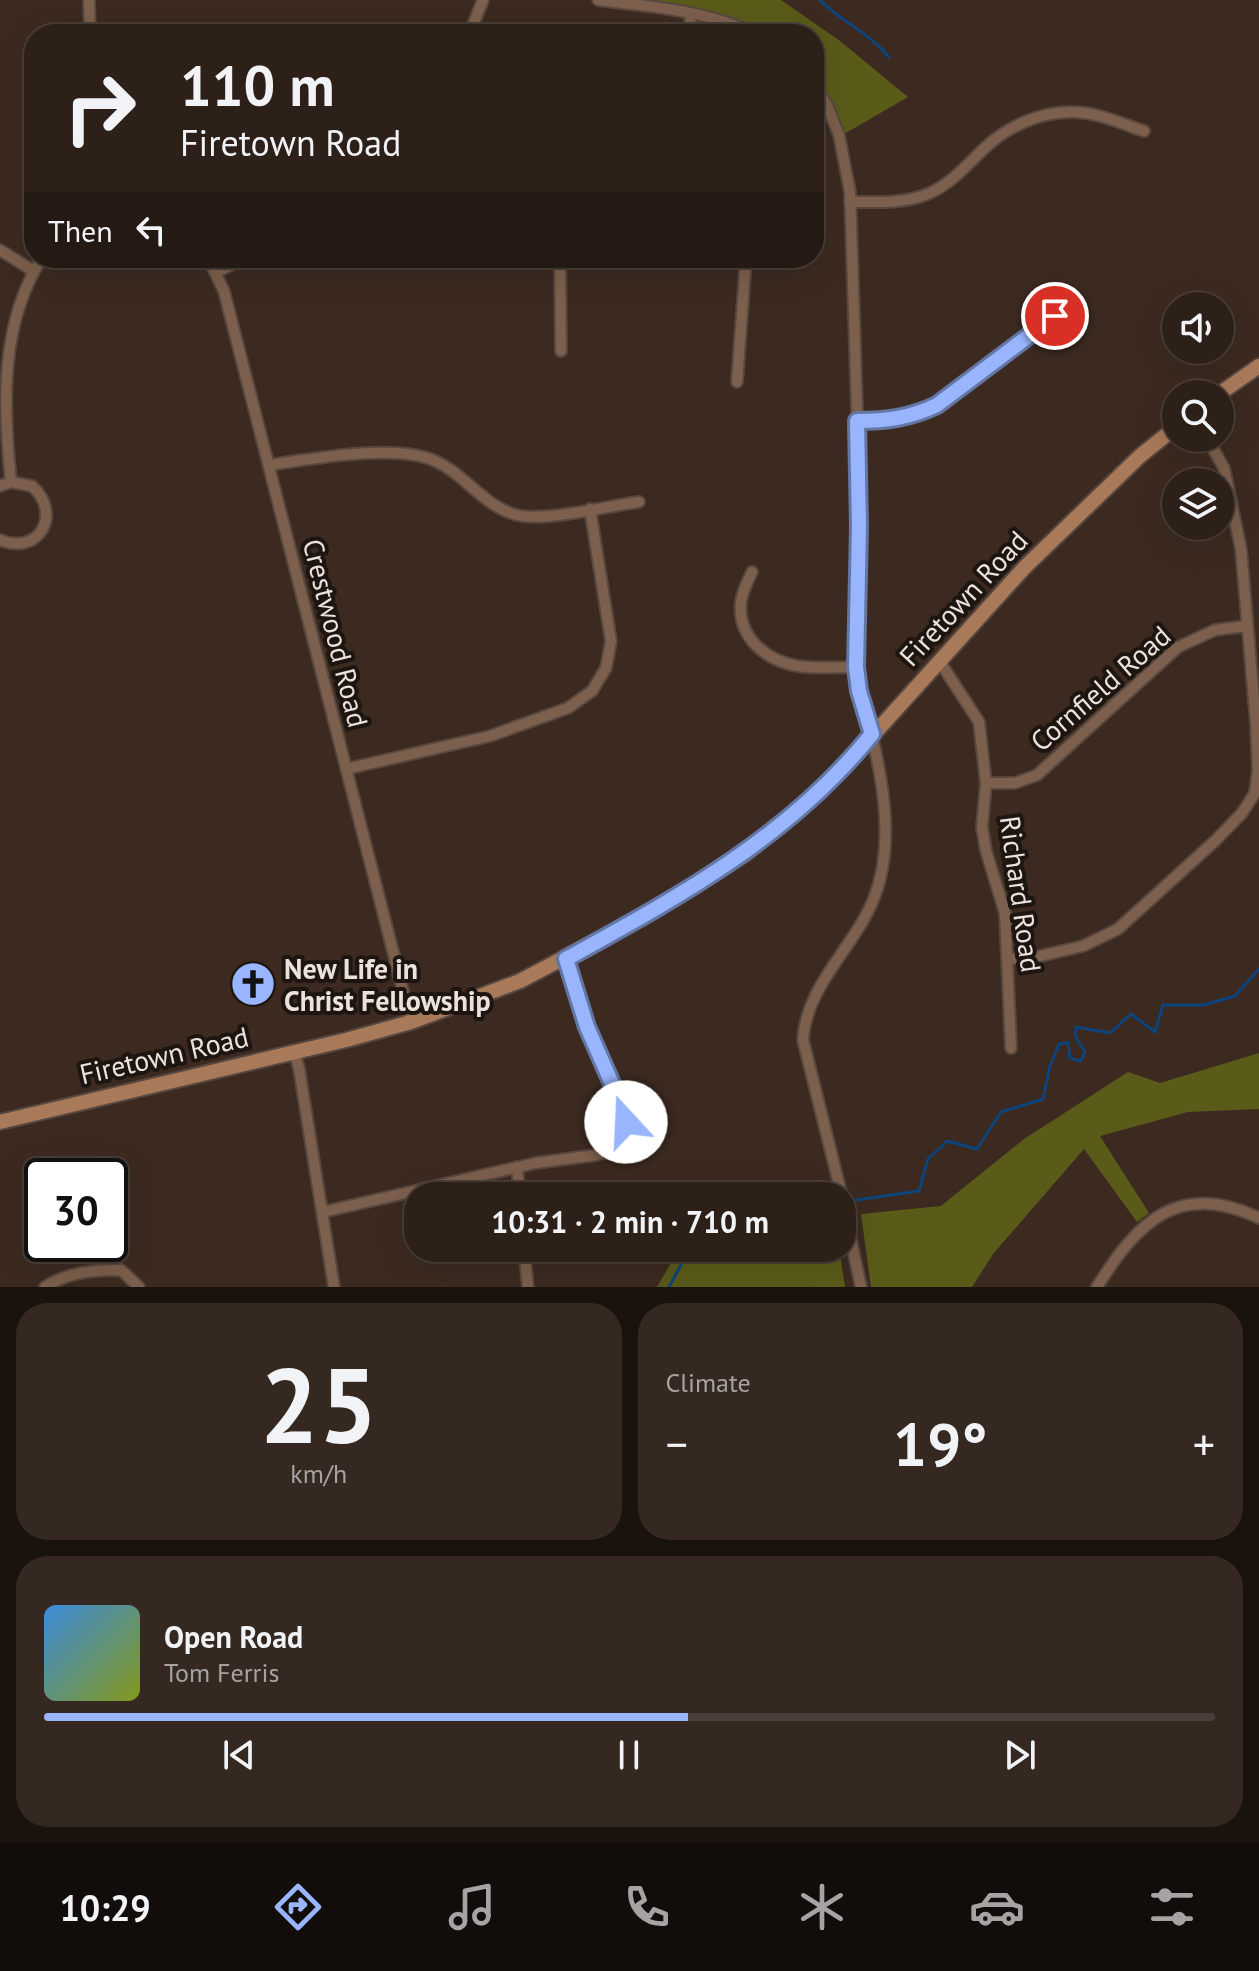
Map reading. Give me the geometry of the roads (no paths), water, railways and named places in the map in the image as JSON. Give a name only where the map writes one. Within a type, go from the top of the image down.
[{"type":"street","points":[[89,0],[90,24]]},
{"type":"street","points":[[473,24],[483,0]]},
{"type":"street","points":[[598,0],[691,13],[734,24]]},
{"type":"street","points":[[690,24],[691,13]]},
{"type":"street","points":[[824,100],[847,164],[859,527],[856,667],[859,691],[872,734],[885,826],[884,856],[875,896],[863,922],[821,984],[804,1024],[803,1040],[838,1182]]},
{"type":"street","points":[[850,202],[891,202],[930,193],[957,177],[1001,135],[1030,120],[1050,115],[1086,113],[1144,131]]},
{"type":"street","points":[[0,250],[24,265]]},
{"type":"street","points":[[11,482],[1,385],[3,349],[13,312],[32,270],[29,268]]},
{"type":"street","name":"Crestwood Road","points":[[214,268],[224,291],[411,1022]]},
{"type":"street","points":[[217,272],[225,268]]},
{"type":"street","points":[[560,268],[561,351]]},
{"type":"street","points":[[737,382],[745,268]]},
{"type":"street","points":[[857,421],[897,420],[937,405],[1076,300]]},
{"type":"street","points":[[1234,384],[1259,366]]},
{"type":"street","name":"Firetown Road","points":[[0,1122],[411,1022],[520,981],[651,912],[745,854],[812,798],[854,756],[1024,568],[1162,438]]},
{"type":"street","points":[[1009,959],[1040,956],[1083,946],[1118,929],[1155,898],[1242,813],[1255,793],[1258,770],[1241,549],[1224,468],[1215,452]]},
{"type":"street","points":[[269,465],[331,456],[411,454],[436,461],[496,507],[518,516],[545,517],[639,502]]},
{"type":"street","points":[[0,486],[11,482],[32,486],[41,494],[47,514],[39,534],[31,541],[20,544],[0,540]]},
{"type":"street","points":[[346,769],[490,736],[568,708],[592,691],[606,668],[611,641],[590,509]]},
{"type":"street","points":[[752,572],[741,601],[745,632],[754,645],[783,663],[801,667],[856,667]]},
{"type":"street","name":"Cornfield Road","points":[[986,783],[1015,783],[1037,775],[1178,647],[1215,630],[1246,626]]},
{"type":"street","name":"Richard Road","points":[[940,662],[979,722],[986,783],[982,827],[1005,913],[1011,1048]]},
{"type":"street","points":[[323,1212],[517,1167],[596,1155],[612,1150],[627,1136],[621,1104],[587,1027],[566,959]]},
{"type":"street","points":[[294,1052],[334,1287]]},
{"type":"street","points":[[517,1167],[519,1182]]},
{"type":"street","points":[[1097,1287],[1121,1249],[1152,1218],[1199,1204],[1221,1203],[1259,1218]]},
{"type":"street","points":[[525,1262],[528,1287]]},
{"type":"street","points":[[856,1262],[861,1287]]},
{"type":"street","points":[[45,1287],[61,1277],[100,1270],[121,1270],[139,1287]]},
{"type":"waterway","points":[[820,0],[889,57]]},
{"type":"waterway","points":[[856,1200],[919,1191],[928,1159],[947,1141],[977,1149],[1001,1112],[1043,1099],[1050,1066],[1059,1044],[1068,1043],[1070,1058],[1081,1061],[1085,1052],[1075,1036],[1076,1027],[1110,1033],[1131,1014],[1155,1032],[1163,1005],[1204,1005],[1235,996],[1259,969]]},
{"type":"waterway","points":[[669,1287],[682,1262]]},
{"type":"place","name":"New Life in Christ Fellowship","points":[[253,984]]}]
